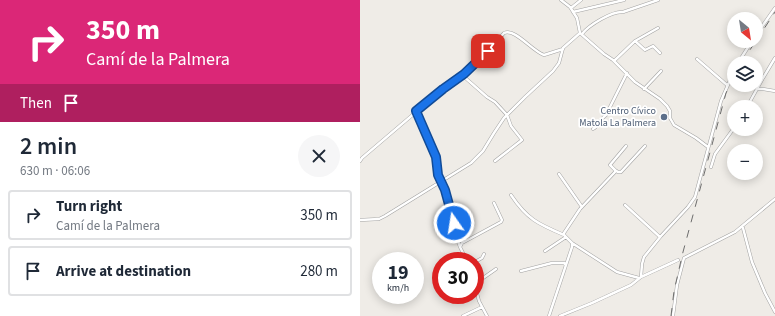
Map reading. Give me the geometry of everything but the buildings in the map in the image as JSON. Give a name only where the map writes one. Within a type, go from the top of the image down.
[{"type":"street","points":[[562,0],[577,18],[581,33],[614,61],[635,82],[660,99],[670,111],[670,118],[674,125],[708,147]]},
{"type":"street","points":[[570,8],[581,0]]},
{"type":"street","points":[[573,12],[624,0]]},
{"type":"street","points":[[360,161],[370,150],[416,111],[480,60],[504,33],[512,33],[533,49],[544,55],[563,48],[585,30],[610,15],[658,0]]},
{"type":"street","points":[[763,25],[775,8]]},
{"type":"street","points":[[614,61],[635,41],[658,28]]},
{"type":"street","points":[[635,41],[645,50],[653,46],[660,52]]},
{"type":"street","points":[[360,220],[379,219],[385,216],[477,158],[507,115],[553,71],[559,63],[563,48]]},
{"type":"street","points":[[763,78],[775,58]]},
{"type":"street","points":[[641,278],[642,260],[660,237],[693,201],[721,101],[727,85],[697,59]]},
{"type":"street","points":[[644,89],[661,71]]},
{"type":"street","points":[[593,129],[598,127],[603,117],[606,115],[627,73]]},
{"type":"street","points":[[462,75],[486,97],[495,102],[507,115],[511,126],[522,140],[495,161]]},
{"type":"street","points":[[763,89],[775,91]]},
{"type":"street","points":[[416,111],[436,157],[438,175],[447,197],[456,236],[462,252]]},
{"type":"street","points":[[711,167],[715,154],[728,136]]},
{"type":"street","points":[[626,146],[610,165],[618,172],[621,172],[645,146]]},
{"type":"street","points":[[545,251],[565,236],[564,233],[582,207],[615,170]]},
{"type":"street","points":[[559,174],[582,207]]},
{"type":"street","points":[[511,195],[523,211],[536,222],[565,236],[572,243],[617,272],[641,278]]},
{"type":"street","points":[[673,316],[677,285],[684,258],[726,238],[743,227],[775,199]]},
{"type":"street","points":[[460,247],[462,243],[501,222],[502,217],[494,203]]},
{"type":"street","points":[[625,205],[660,237]]},
{"type":"street","points":[[743,227],[749,254],[765,294],[775,312]]},
{"type":"street","points":[[549,316],[572,247],[572,243]]},
{"type":"street","points":[[560,316],[631,285],[641,278],[678,260]]},
{"type":"street","points":[[521,271],[552,263],[564,263],[566,265]]},
{"type":"street","points":[[484,279],[496,269]]},
{"type":"street","points":[[480,304],[487,316]]},
{"type":"street","points":[[463,316],[482,307]]},
{"type":"railway","points":[[763,30],[775,12]]},
{"type":"railway","points":[[746,56],[751,48]]},
{"type":"railway","points":[[671,316],[674,291],[683,252],[727,91]]},
{"type":"place","name":"Centro Cívico Matola La Palmera","points":[[664,117]]},
{"type":"route","points":[[454,223],[445,190],[438,175],[436,157],[416,111],[464,74],[488,51]]}]
